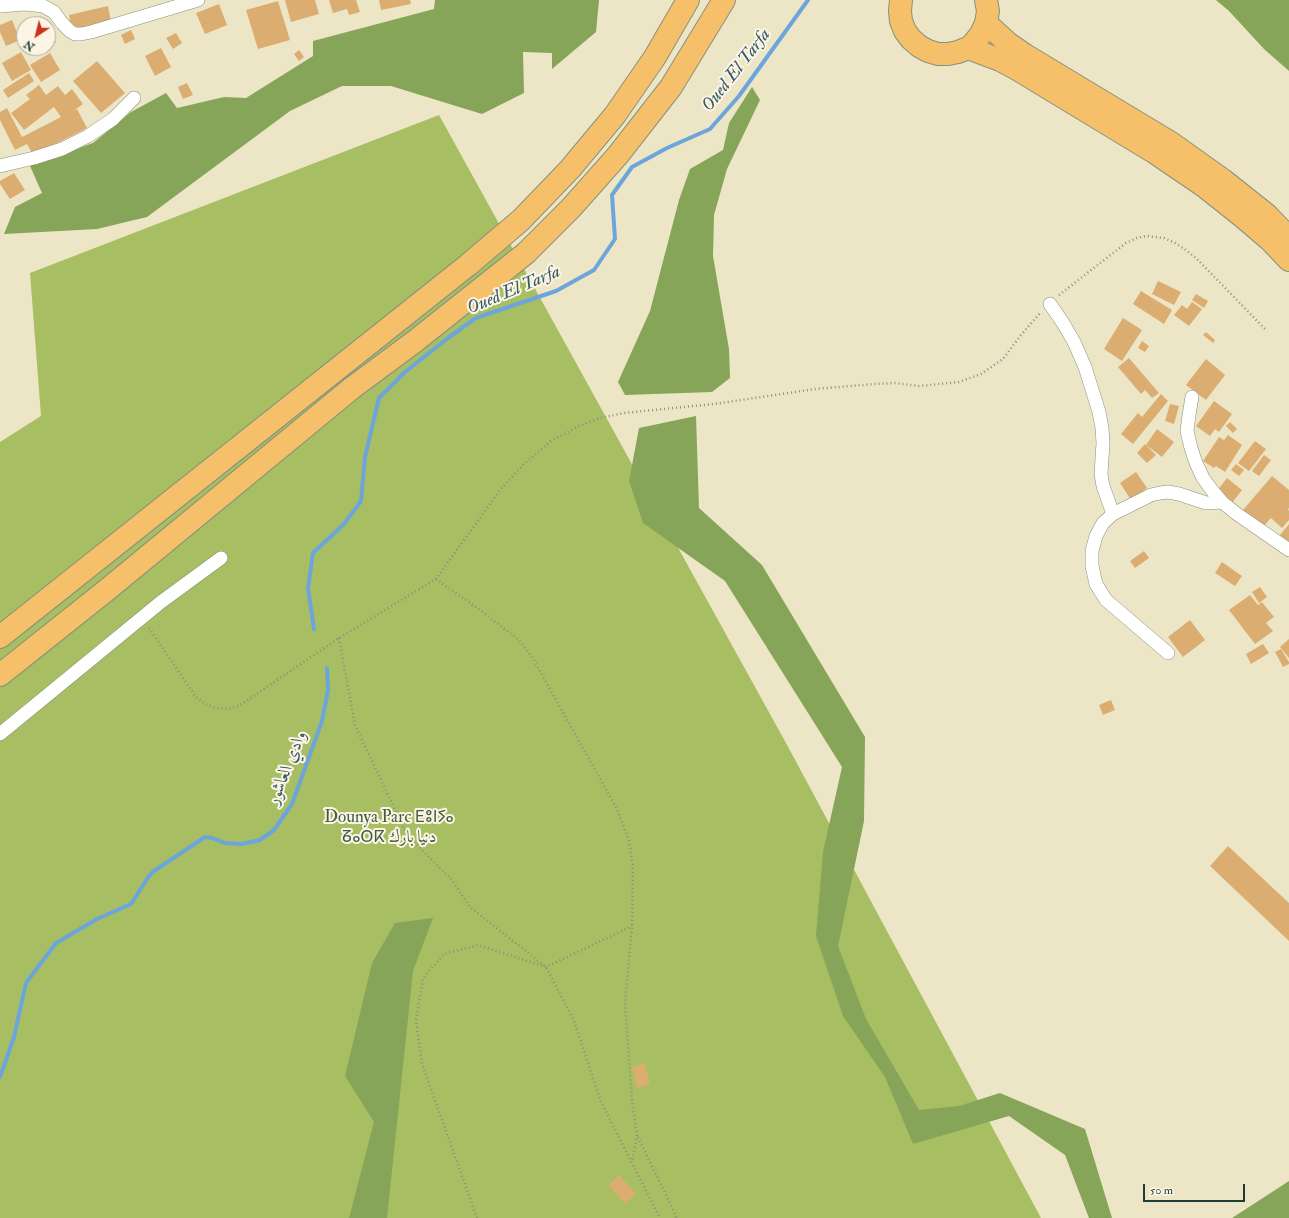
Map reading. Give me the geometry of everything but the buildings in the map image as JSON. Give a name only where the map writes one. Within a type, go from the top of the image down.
[{"type":"highway","points":[[0,637],[461,270],[521,220],[570,169],[615,115],[655,57],[688,0]]},
{"type":"highway","points":[[901,0],[901,21],[905,31],[911,39],[928,51],[943,54],[958,52],[968,48],[981,34],[986,23],[988,11],[986,0]]},
{"type":"highway","points":[[0,675],[108,589],[191,519],[352,388],[414,342],[526,253],[571,208],[618,155],[671,87],[724,3]]},
{"type":"highway","points":[[986,23],[1009,44],[1025,55],[1184,152],[1223,180],[1266,215],[1289,238]]},
{"type":"highway","points":[[968,48],[1000,60],[1017,69],[1154,152],[1204,186],[1243,217],[1270,240],[1289,260]]},
{"type":"street","points":[[0,6],[25,4],[43,6],[54,12],[70,31],[75,34],[81,34],[198,0]]},
{"type":"street","points":[[2,162],[34,158],[62,149],[88,136],[113,119],[134,98]]},
{"type":"street","points":[[1050,304],[1074,342],[1085,367],[1099,412],[1103,443],[1101,474],[1103,486],[1113,514]]},
{"type":"street","points":[[1192,397],[1187,431],[1196,463],[1203,478],[1222,502],[1289,550]]},
{"type":"street","points":[[1168,653],[1106,600],[1096,584],[1092,566],[1092,551],[1096,536],[1103,523],[1113,514],[1151,496],[1168,492],[1206,503],[1222,502]]},
{"type":"street","points":[[0,734],[180,587],[221,558]]},
{"type":"path","points":[[142,618],[196,697],[205,704],[216,708],[227,709],[239,706],[339,638],[436,579],[500,490],[523,465],[551,441],[579,426],[600,418],[624,413],[714,404],[815,389],[874,384],[895,383],[919,386],[959,382],[981,374],[1003,359],[1021,335],[1059,294],[1126,243],[1137,238],[1164,238],[1192,254],[1267,331]]},
{"type":"path","points":[[436,579],[519,640],[531,655],[617,809],[629,840],[633,866],[632,926],[625,1003],[632,1101],[637,1136],[677,1218]]},
{"type":"path","points":[[339,638],[355,725],[408,834],[452,880],[470,908],[546,966],[574,1021],[601,1102],[660,1218]]},
{"type":"path","points":[[477,1218],[422,1064],[416,1021],[423,978],[444,954],[478,945],[546,966],[632,926]]},
{"type":"path","points":[[632,1162],[637,1136]]},
{"type":"green space","points":[[435,0],[599,0],[596,32],[552,69],[552,53],[523,52],[524,93],[482,114],[391,86],[342,86],[290,111],[147,217],[97,229],[4,234],[15,207],[42,193],[30,166],[93,143],[131,112],[166,93],[177,108],[224,97],[246,98],[313,56],[313,41],[434,9]]},
{"type":"green space","points":[[1216,0],[1289,0],[1289,71],[1264,49],[1229,11]]},
{"type":"green space","points":[[752,87],[760,100],[727,169],[714,215],[713,256],[729,349],[730,378],[712,392],[625,395],[618,382],[650,311],[679,200],[690,169],[723,150],[729,123]]},
{"type":"green space","name":"Dounya Parc ⴹⵓⵏⵢⴰ ⵒⴰⵔⴽ دنيا بارك","points":[[439,115],[786,743],[1041,1218],[0,1218],[0,442],[41,416],[30,273]]},
{"type":"green space","points":[[696,416],[699,508],[762,565],[865,737],[864,821],[838,946],[866,1019],[919,1110],[959,1106],[1000,1093],[1085,1129],[1112,1218],[1089,1218],[1065,1155],[1009,1116],[913,1144],[885,1077],[843,1016],[816,936],[823,852],[842,767],[725,581],[643,523],[629,481],[639,428]]},
{"type":"green space","points":[[433,918],[413,971],[387,1218],[349,1218],[374,1122],[345,1076],[372,963],[395,923]]},
{"type":"green space","points":[[1289,1181],[1289,1218],[1232,1218]]},
{"type":"waterway","name":"Oued El Tarfa","points":[[314,629],[308,588],[313,553],[344,524],[361,501],[365,457],[379,398],[405,372],[476,318],[556,291],[594,270],[615,239],[612,195],[632,167],[667,148],[710,129],[739,96],[808,0]]},
{"type":"waterway","name":"وادي العاشور","points":[[0,1077],[14,1037],[26,983],[56,943],[97,919],[131,904],[149,876],[154,871],[205,837],[225,843],[242,844],[260,840],[274,830],[292,804],[322,721],[328,690],[327,668]]}]
